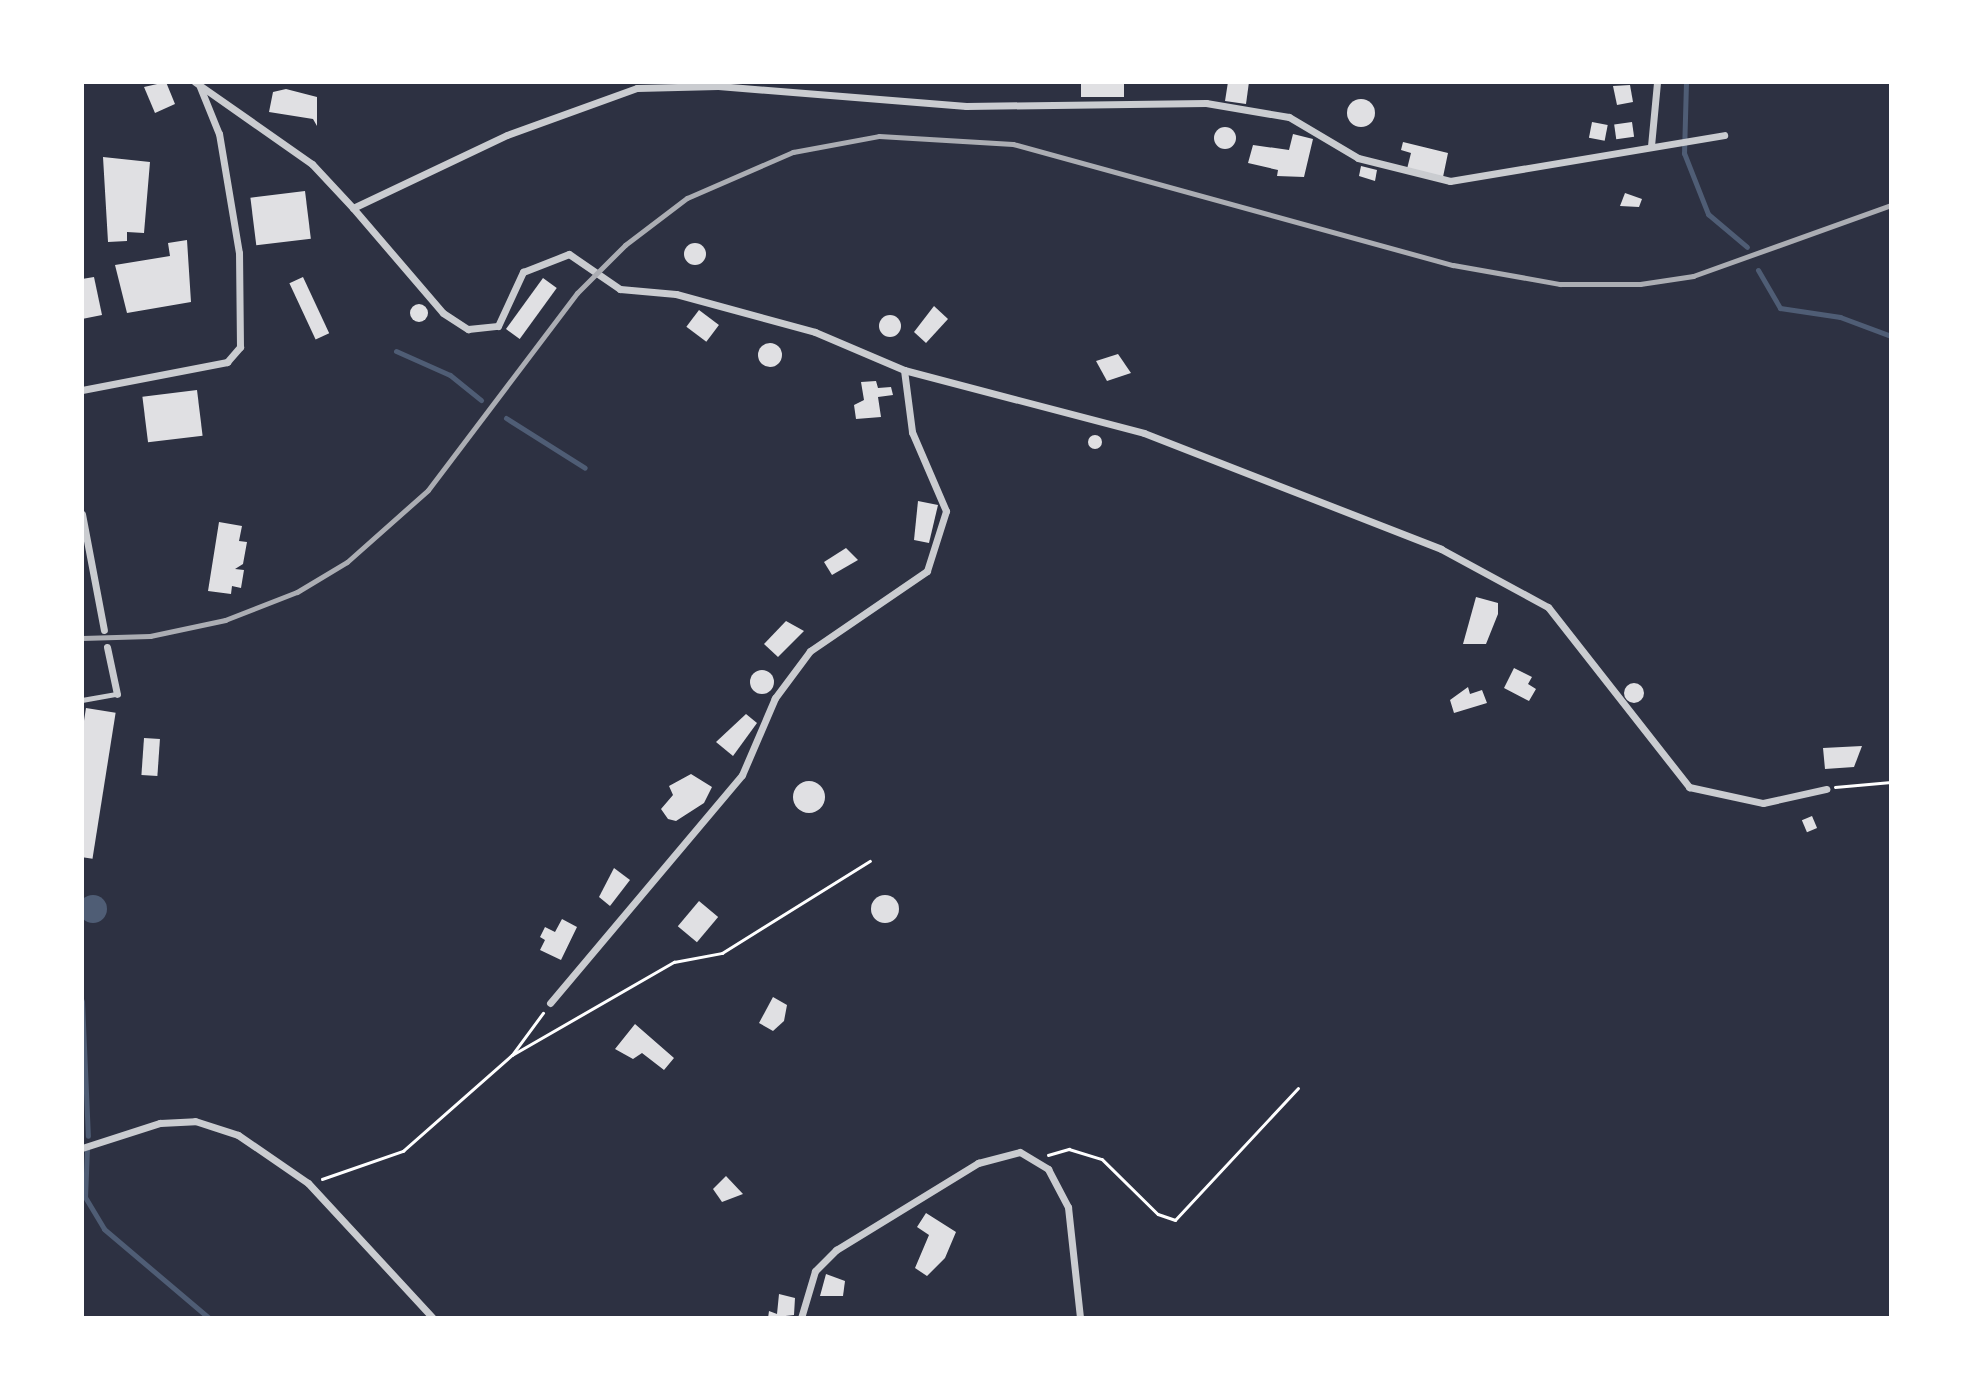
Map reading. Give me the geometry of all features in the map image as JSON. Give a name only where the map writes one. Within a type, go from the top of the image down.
[{"type":"street","points":[[1651,146],[1657,82]]},
{"type":"street","points":[[198,84],[312,164],[443,313],[468,330],[498,326],[523,272],[569,254],[586,260],[607,281],[620,289],[676,294],[815,332],[904,370],[1143,433],[1441,550],[1548,607],[1689,787],[1763,803],[1826,789]]},
{"type":"street","points":[[82,390],[227,362],[240,347],[239,253],[219,135],[198,84]]},
{"type":"street","points":[[353,208],[507,135],[638,88],[718,86],[966,106],[1206,103],[1289,117],[1358,158],[1450,181],[1724,135]]},
{"type":"street","points":[[550,1003],[742,775],[775,698],[810,651],[927,571],[946,511],[939,480],[912,432],[904,370]]},
{"type":"street","points":[[82,514],[104,630]]},
{"type":"street","points":[[107,647],[117,694]]},
{"type":"street","points":[[82,1149],[160,1123],[195,1121],[238,1135],[308,1183],[433,1318]]},
{"type":"street","points":[[801,1318],[815,1271],[836,1250],[978,1163],[1020,1152],[1034,1158],[1048,1169],[1068,1206],[1080,1318]]},
{"type":"lane","points":[[82,700],[117,694]]},
{"type":"path","points":[[1826,789],[1891,782]]},
{"type":"path","points":[[308,1183],[403,1151],[512,1055],[674,962],[722,953],[870,861]]},
{"type":"path","points":[[512,1055],[550,1003]]},
{"type":"path","points":[[1034,1158],[1069,1149],[1102,1159],[1158,1214],[1175,1220],[1298,1088]]},
{"type":"water","points":[[93,895],[103,899],[107,909],[103,919],[93,923],[83,919],[79,909],[83,899]]},
{"type":"building","points":[[166,82],[175,104],[155,113],[144,87]]},
{"type":"building","points":[[1081,82],[1124,82],[1124,97],[1081,97]]},
{"type":"building","points":[[1228,82],[1249,82],[1246,104],[1225,101]]},
{"type":"building","points":[[1630,85],[1633,102],[1617,105],[1613,86]]},
{"type":"building","points":[[286,89],[317,97],[317,126],[313,119],[269,112],[273,92]]},
{"type":"building","points":[[1361,99],[1371,103],[1375,113],[1371,123],[1361,127],[1351,123],[1347,113],[1351,103]]},
{"type":"building","points":[[1592,122],[1608,125],[1605,141],[1589,138]]},
{"type":"building","points":[[1632,122],[1634,137],[1616,139],[1614,125]]},
{"type":"building","points":[[1225,127],[1233,130],[1236,138],[1233,146],[1225,149],[1217,146],[1214,138],[1217,130]]},
{"type":"building","points":[[1293,134],[1313,139],[1304,177],[1277,176],[1278,170],[1248,163],[1253,145],[1289,150]]},
{"type":"building","points":[[1403,142],[1448,153],[1443,177],[1407,169],[1411,153],[1401,150]]},
{"type":"building","points":[[103,157],[150,162],[144,233],[127,232],[127,241],[108,242]]},
{"type":"building","points":[[1361,166],[1377,170],[1375,181],[1359,176]]},
{"type":"building","points":[[305,191],[311,239],[256,245],[250,198]]},
{"type":"building","points":[[1625,193],[1642,199],[1639,207],[1620,206]]},
{"type":"building","points":[[187,240],[191,302],[127,313],[115,265],[170,256],[168,243]]},
{"type":"building","points":[[695,243],[703,246],[706,254],[703,262],[695,265],[687,262],[684,254],[687,246]]},
{"type":"building","points":[[94,277],[102,315],[82,319],[82,279]]},
{"type":"building","points":[[303,277],[329,333],[316,340],[289,283]]},
{"type":"building","points":[[543,278],[557,288],[520,339],[506,329]]},
{"type":"building","points":[[419,304],[425,307],[428,313],[425,319],[419,322],[413,319],[410,313],[413,307]]},
{"type":"building","points":[[934,306],[948,319],[926,343],[914,332]]},
{"type":"building","points":[[699,310],[719,325],[706,342],[686,327]]},
{"type":"building","points":[[890,315],[898,318],[901,326],[898,334],[890,337],[882,334],[879,326],[882,318]]},
{"type":"building","points":[[770,343],[779,346],[782,355],[779,364],[770,367],[761,364],[758,355],[761,346]]},
{"type":"building","points":[[1118,354],[1131,373],[1107,381],[1096,361]]},
{"type":"building","points":[[876,381],[878,388],[891,387],[893,395],[878,397],[881,417],[856,419],[854,405],[864,400],[861,382]]},
{"type":"building","points":[[197,390],[203,436],[148,442],[142,397]]},
{"type":"building","points":[[1095,435],[1100,437],[1100,447],[1095,449],[1090,447],[1088,442],[1090,437]]},
{"type":"building","points":[[918,501],[938,505],[929,543],[914,540]]},
{"type":"building","points":[[219,522],[242,526],[239,541],[247,542],[243,564],[235,569],[244,570],[241,588],[232,586],[231,594],[208,591]]},
{"type":"building","points":[[846,548],[858,560],[832,575],[824,562]]},
{"type":"building","points":[[1476,597],[1498,603],[1498,614],[1486,644],[1463,644]]},
{"type":"building","points":[[786,621],[804,631],[778,657],[764,644]]},
{"type":"building","points":[[1514,668],[1532,677],[1528,684],[1536,689],[1529,701],[1504,688]]},
{"type":"building","points":[[762,670],[771,673],[774,682],[771,691],[762,694],[753,691],[750,682],[753,673]]},
{"type":"building","points":[[1634,683],[1641,686],[1644,693],[1641,700],[1634,703],[1627,700],[1624,693],[1627,686]]},
{"type":"building","points":[[1468,687],[1470,694],[1482,690],[1487,703],[1454,713],[1450,700]]},
{"type":"building","points":[[86,708],[116,713],[92,859],[82,857],[82,733]]},
{"type":"building","points":[[746,714],[757,723],[733,756],[716,742]]},
{"type":"building","points":[[144,738],[160,739],[157,776],[141,775]]},
{"type":"building","points":[[1862,746],[1854,767],[1825,769],[1823,748]]},
{"type":"building","points":[[691,774],[712,787],[704,803],[676,821],[668,819],[661,809],[673,795],[669,786]]},
{"type":"building","points":[[809,781],[820,786],[825,797],[820,808],[809,813],[798,808],[793,797],[798,786]]},
{"type":"building","points":[[1812,816],[1817,828],[1807,832],[1802,820]]},
{"type":"building","points":[[614,868],[630,880],[610,906],[599,897]]},
{"type":"building","points":[[885,895],[895,899],[899,909],[895,919],[885,923],[875,919],[871,909],[875,899]]},
{"type":"building","points":[[699,901],[718,917],[697,942],[678,926]]},
{"type":"building","points":[[562,919],[577,927],[561,960],[540,950],[545,940],[540,937],[545,927],[555,932]]},
{"type":"building","points":[[773,997],[787,1005],[784,1021],[773,1031],[759,1023]]},
{"type":"building","points":[[635,1024],[674,1058],[664,1070],[642,1053],[633,1059],[615,1049]]},
{"type":"building","points":[[726,1176],[743,1194],[722,1202],[713,1189]]},
{"type":"building","points":[[926,1213],[956,1232],[945,1258],[927,1276],[915,1268],[929,1235],[917,1227]]},
{"type":"building","points":[[826,1274],[845,1281],[843,1296],[820,1296]]},
{"type":"building","points":[[779,1294],[795,1298],[794,1315],[768,1318],[769,1311],[777,1314]]},
{"type":"waterway","points":[[1686,82],[1684,153],[1708,214],[1747,247]]},
{"type":"waterway","points":[[1758,270],[1780,308],[1840,317],[1891,336]]},
{"type":"waterway","points":[[396,351],[450,375],[481,400]]},
{"type":"waterway","points":[[506,418],[585,468]]},
{"type":"waterway","points":[[82,1001],[88,1136]]},
{"type":"waterway","points":[[87,1148],[85,1197],[104,1229],[209,1318]]},
{"type":"railway","points":[[82,638],[150,636],[225,620],[297,592],[347,562],[428,490],[577,293],[625,245],[687,198],[793,152],[879,136],[1013,144],[1453,265],[1560,284],[1640,284],[1693,276],[1891,205]]}]
